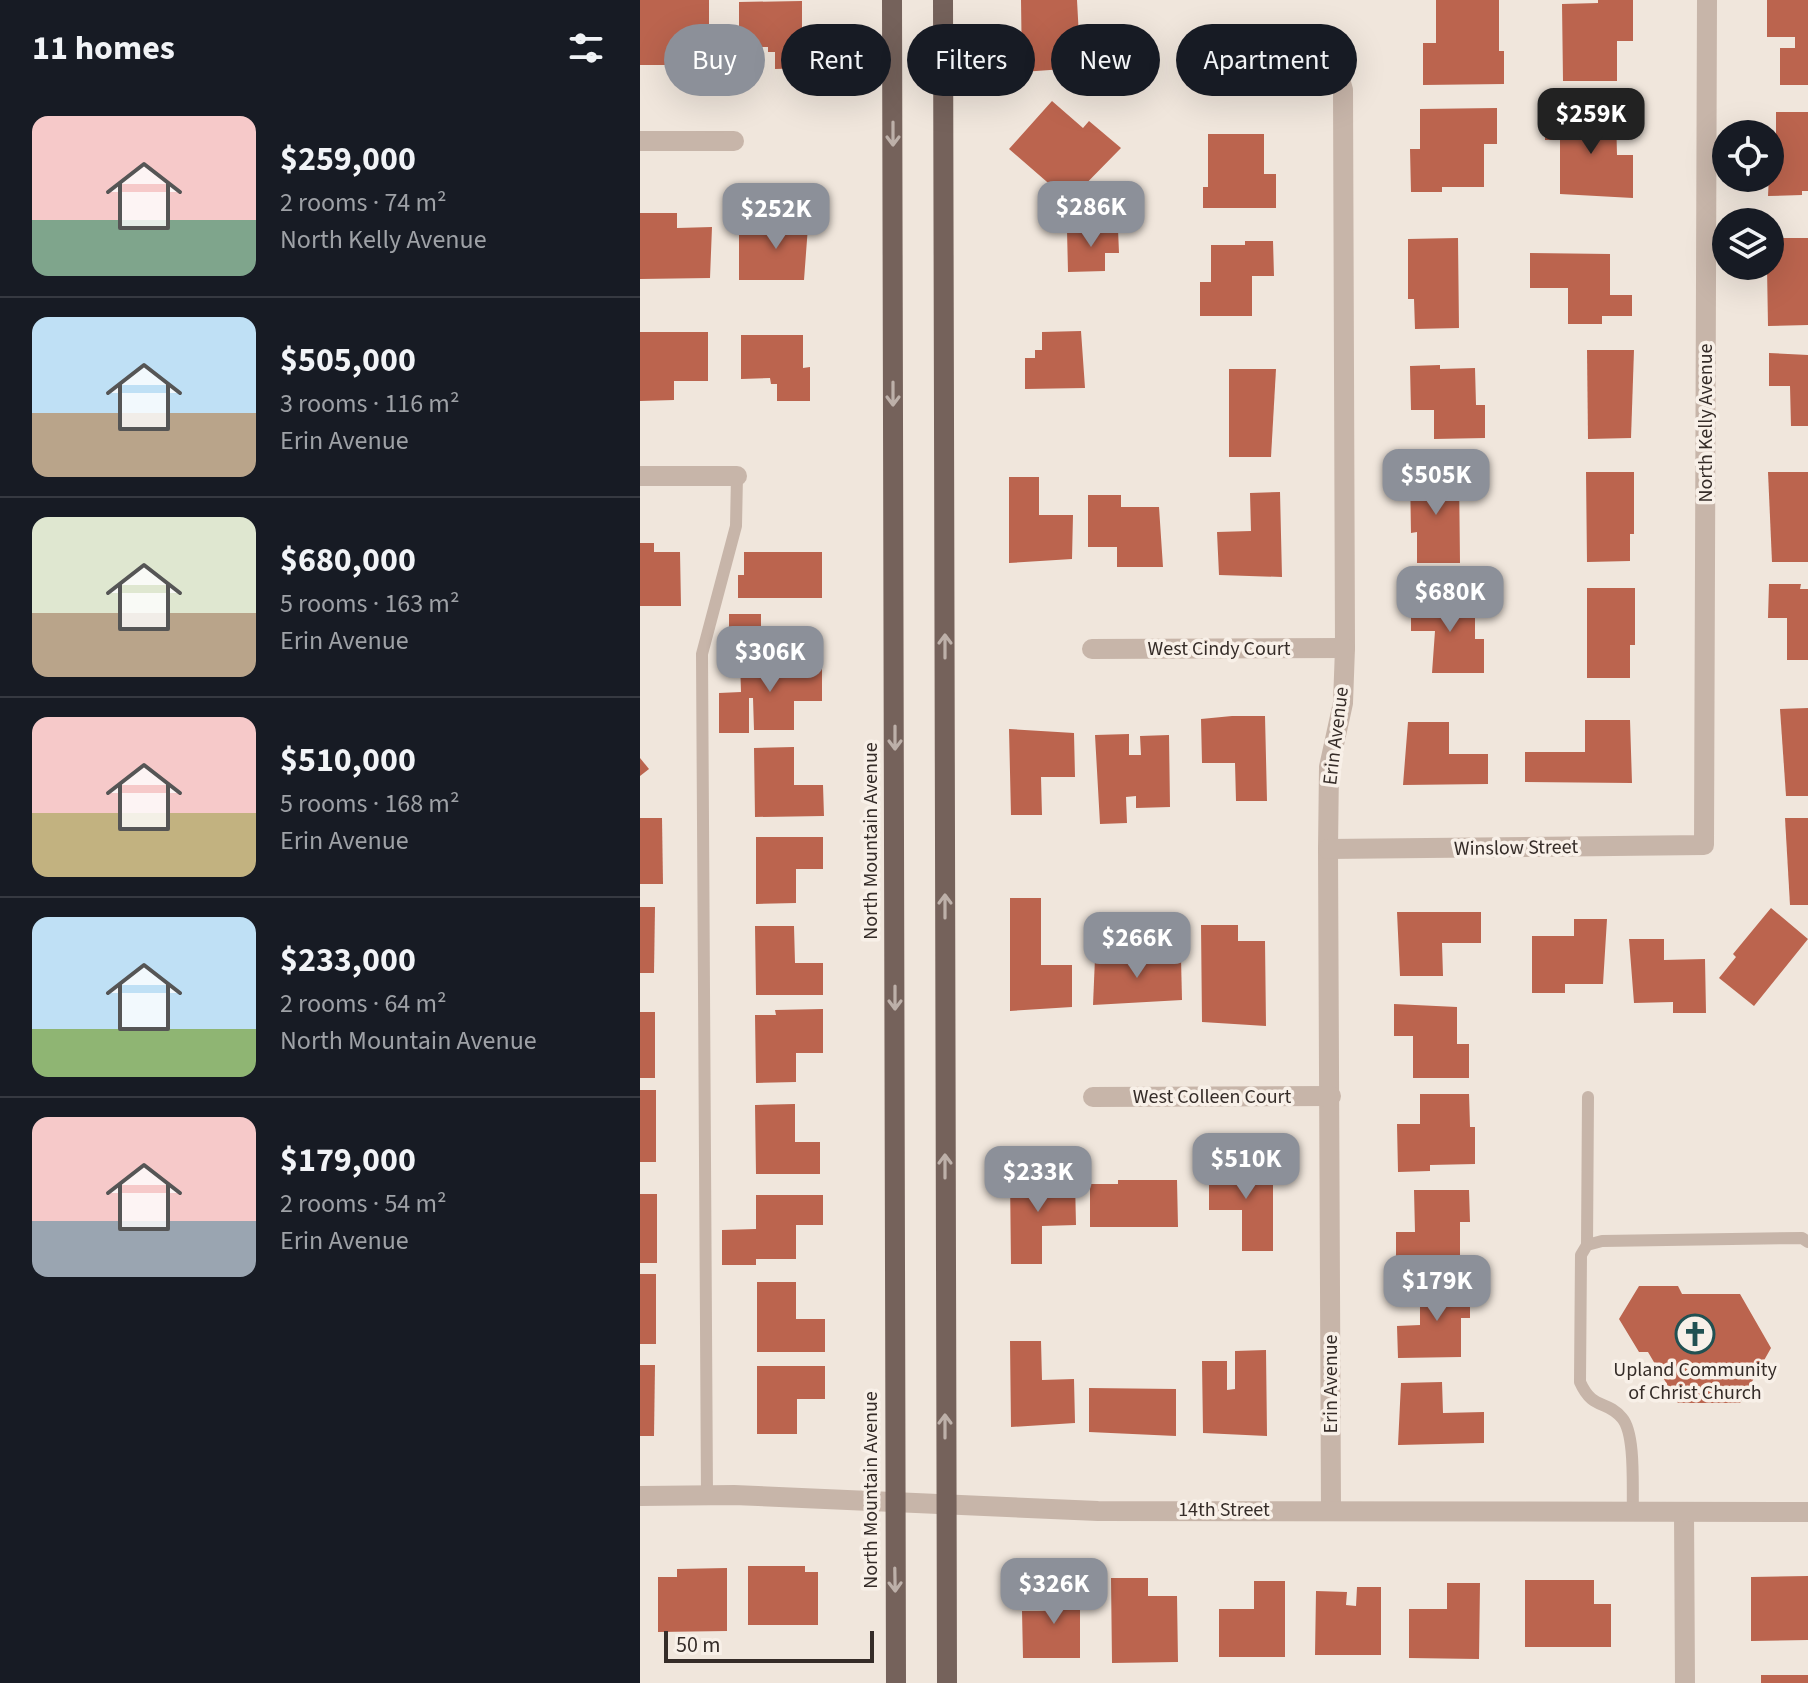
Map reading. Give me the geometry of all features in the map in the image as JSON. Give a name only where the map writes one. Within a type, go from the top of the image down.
[{"type":"main road","name":"North Mountain Avenue","points":[[892,0],[896,1683]]},
{"type":"main road","points":[[943,0],[947,1683]]},
{"type":"street","name":"North Kelly Avenue","points":[[1704,845],[1707,0]]},
{"type":"street","name":"Erin Avenue","points":[[1331,1509],[1328,849],[1329,767],[1343,703],[1345,648],[1343,96]]},
{"type":"street","points":[[640,141],[734,141]]},
{"type":"street","points":[[640,476],[737,476]]},
{"type":"street","name":"West Cindy Court","points":[[1092,649],[1345,648]]},
{"type":"street","name":"Winslow Street","points":[[1328,849],[1704,845]]},
{"type":"street","name":"West Colleen Court","points":[[1093,1097],[1331,1096]]},
{"type":"street","name":"14th Street","points":[[640,1496],[707,1495],[1098,1511],[1808,1512]]},
{"type":"street","points":[[1684,1512],[1685,1683]]},
{"type":"lane","points":[[707,1495],[702,654],[736,526],[737,476]]},
{"type":"lane","points":[[1588,1097],[1587,1245],[1581,1255],[1580,1382],[1587,1399],[1623,1418],[1630,1436],[1633,1512]]},
{"type":"lane","points":[[1587,1245],[1602,1241],[1802,1238],[1808,1242]]},
{"type":"building","points":[[640,0],[709,0],[709,24],[664,24],[664,65],[640,65]]},
{"type":"building","points":[[1021,0],[1077,0],[1078,24],[1051,24],[1051,70],[1035,71],[1035,24],[1021,24]]},
{"type":"building","points":[[1436,0],[1499,0],[1499,51],[1504,51],[1504,84],[1423,85],[1423,43],[1436,43]]},
{"type":"building","points":[[1598,0],[1633,0],[1633,41],[1617,41],[1617,81],[1563,81],[1562,4],[1598,3]]},
{"type":"building","points":[[1767,0],[1808,0],[1808,85],[1780,85],[1780,48],[1795,48],[1795,37],[1767,37]]},
{"type":"building","points":[[802,1],[802,24],[781,24],[781,69],[775,69],[775,52],[768,52],[768,47],[765,47],[765,24],[739,24],[739,2]]},
{"type":"building","points":[[1052,101],[1083,128],[1089,121],[1121,148],[1069,201],[1009,149]]},
{"type":"building","points":[[1497,108],[1497,144],[1484,144],[1484,187],[1442,187],[1442,192],[1411,192],[1410,149],[1420,149],[1420,109]]},
{"type":"building","points":[[1776,112],[1808,112],[1808,191],[1802,191],[1802,195],[1768,196],[1768,192],[1784,192],[1784,120],[1776,120]]},
{"type":"building","points":[[1545,115],[1616,115],[1617,155],[1633,155],[1633,198],[1560,194],[1560,140],[1545,140]]},
{"type":"building","points":[[1208,134],[1264,134],[1264,174],[1276,174],[1276,208],[1203,208],[1203,187],[1208,187]]},
{"type":"building","points":[[640,213],[677,213],[677,228],[712,227],[710,278],[640,279]]},
{"type":"building","points":[[776,213],[809,213],[804,280],[739,280],[739,235],[767,235],[767,231],[776,231]]},
{"type":"building","points":[[1118,229],[1119,253],[1105,253],[1105,271],[1068,272],[1067,230]]},
{"type":"building","points":[[1458,238],[1459,328],[1415,329],[1414,299],[1408,299],[1408,239]]},
{"type":"building","points":[[1784,238],[1808,238],[1808,325],[1768,326],[1767,280],[1784,280]]},
{"type":"building","points":[[1245,241],[1273,241],[1274,276],[1252,276],[1252,316],[1200,316],[1200,282],[1211,282],[1211,245],[1245,245]]},
{"type":"building","points":[[1530,253],[1610,254],[1610,295],[1632,295],[1632,316],[1602,316],[1602,324],[1568,324],[1568,288],[1530,288]]},
{"type":"building","points":[[1081,331],[1085,388],[1025,389],[1025,358],[1035,358],[1035,350],[1042,350],[1042,332]]},
{"type":"building","points":[[640,332],[708,332],[708,381],[674,381],[674,400],[640,401]]},
{"type":"building","points":[[741,335],[803,335],[803,368],[810,367],[810,401],[777,401],[777,384],[771,384],[770,378],[741,379]]},
{"type":"building","points":[[1587,350],[1634,350],[1631,438],[1588,439]]},
{"type":"building","points":[[1769,353],[1808,355],[1808,426],[1791,426],[1790,386],[1769,386]]},
{"type":"building","points":[[1440,365],[1440,369],[1475,368],[1476,405],[1485,405],[1485,438],[1434,439],[1434,410],[1411,410],[1410,366]]},
{"type":"building","points":[[1229,369],[1276,369],[1271,457],[1229,457]]},
{"type":"building","points":[[1586,472],[1634,472],[1634,534],[1630,534],[1630,561],[1587,562]]},
{"type":"building","points":[[1768,472],[1808,472],[1808,562],[1772,562]]},
{"type":"building","points":[[1410,473],[1459,473],[1460,563],[1417,563],[1417,532],[1411,533]]},
{"type":"building","points":[[1009,477],[1039,477],[1039,515],[1073,515],[1072,559],[1009,563]]},
{"type":"building","points":[[1280,492],[1282,577],[1219,575],[1217,532],[1251,531],[1250,493]]},
{"type":"building","points":[[1088,495],[1121,495],[1121,507],[1159,507],[1163,567],[1117,567],[1117,547],[1088,547]]},
{"type":"building","points":[[640,543],[654,543],[654,552],[680,552],[681,606],[640,606]]},
{"type":"building","points":[[744,552],[822,552],[822,598],[738,598],[738,575],[744,575]]},
{"type":"building","points":[[1769,584],[1801,584],[1800,589],[1808,589],[1808,660],[1787,660],[1787,618],[1768,618]]},
{"type":"building","points":[[1587,588],[1635,588],[1635,645],[1630,645],[1630,678],[1587,678]]},
{"type":"building","points":[[1411,598],[1475,601],[1475,639],[1484,639],[1484,673],[1432,673],[1435,631],[1411,631]]},
{"type":"building","points":[[729,614],[761,614],[761,642],[729,643]]},
{"type":"building","points":[[822,659],[822,701],[794,701],[794,730],[754,730],[753,698],[749,698],[749,733],[719,733],[719,693],[741,692],[740,660]]},
{"type":"building","points":[[1808,708],[1808,796],[1786,796],[1780,709]]},
{"type":"building","points":[[1265,716],[1267,801],[1236,801],[1235,763],[1202,763],[1201,719]]},
{"type":"building","points":[[1585,720],[1630,720],[1632,783],[1525,782],[1525,752],[1585,752]]},
{"type":"building","points":[[1408,722],[1449,722],[1449,754],[1488,754],[1488,784],[1403,785]]},
{"type":"building","points":[[1009,729],[1074,733],[1075,777],[1041,777],[1042,815],[1011,815]]},
{"type":"building","points":[[1129,734],[1129,755],[1141,755],[1140,736],[1169,735],[1170,807],[1136,808],[1136,796],[1126,797],[1127,823],[1100,824],[1095,735]]},
{"type":"building","points":[[794,747],[794,785],[823,785],[824,816],[755,817],[754,748]]},
{"type":"building","points":[[640,758],[649,769],[640,776]]},
{"type":"building","points":[[640,818],[662,818],[663,884],[640,884]]},
{"type":"building","points":[[1785,818],[1808,818],[1808,905],[1790,905]]},
{"type":"building","points":[[756,837],[823,837],[823,869],[796,869],[796,903],[756,904]]},
{"type":"building","points":[[1010,898],[1041,898],[1041,965],[1072,965],[1072,1007],[1010,1011]]},
{"type":"building","points":[[640,907],[655,907],[654,973],[640,973]]},
{"type":"building","points":[[1771,908],[1808,939],[1754,1006],[1719,978],[1736,957],[1733,954]]},
{"type":"building","points":[[1397,912],[1481,912],[1481,943],[1442,943],[1443,976],[1400,976]]},
{"type":"building","points":[[1574,919],[1607,919],[1603,984],[1565,984],[1565,993],[1532,993],[1532,936],[1574,936]]},
{"type":"building","points":[[1201,925],[1238,925],[1238,941],[1265,941],[1266,1026],[1202,1022]]},
{"type":"building","points":[[755,926],[794,926],[795,963],[823,963],[823,995],[756,995]]},
{"type":"building","points":[[1629,939],[1664,939],[1664,960],[1705,959],[1706,1013],[1673,1013],[1673,1002],[1634,1003]]},
{"type":"building","points":[[1095,958],[1181,958],[1182,1000],[1093,1005]]},
{"type":"building","points":[[1394,1004],[1457,1007],[1457,1044],[1469,1044],[1469,1078],[1413,1078],[1413,1036],[1394,1036]]},
{"type":"building","points":[[823,1009],[823,1053],[796,1053],[796,1082],[756,1083],[755,1015],[776,1015],[775,1010]]},
{"type":"building","points":[[640,1012],[655,1012],[655,1078],[640,1078]]},
{"type":"building","points":[[640,1090],[656,1090],[656,1162],[640,1162]]},
{"type":"building","points":[[1420,1094],[1469,1094],[1470,1127],[1475,1127],[1475,1164],[1430,1165],[1430,1171],[1398,1172],[1397,1124],[1420,1124]]},
{"type":"building","points":[[795,1104],[795,1142],[820,1142],[820,1174],[756,1174],[755,1105]]},
{"type":"building","points":[[1209,1166],[1273,1166],[1273,1251],[1242,1251],[1242,1210],[1209,1210]]},
{"type":"building","points":[[1010,1177],[1075,1181],[1076,1225],[1042,1226],[1042,1264],[1011,1264]]},
{"type":"building","points":[[1118,1180],[1177,1180],[1178,1227],[1090,1227],[1090,1184],[1118,1184]]},
{"type":"building","points":[[1414,1190],[1469,1190],[1470,1222],[1460,1222],[1460,1260],[1396,1265],[1396,1232],[1415,1232]]},
{"type":"building","points":[[640,1194],[657,1194],[657,1263],[640,1263]]},
{"type":"building","points":[[756,1195],[823,1195],[823,1225],[796,1225],[796,1259],[756,1259],[756,1265],[722,1265],[722,1230],[756,1229]]},
{"type":"building","points":[[640,1274],[656,1274],[656,1344],[640,1344]]},
{"type":"building","points":[[757,1282],[796,1282],[796,1319],[825,1319],[825,1352],[757,1352]]},
{"type":"building","points":[[1470,1284],[1470,1318],[1461,1318],[1461,1357],[1398,1358],[1397,1326],[1420,1325],[1420,1285]]},
{"type":"building","name":"Upland Community of Christ Church","points":[[1639,1286],[1678,1286],[1682,1294],[1740,1294],[1771,1348],[1740,1403],[1678,1403],[1648,1352],[1639,1352],[1619,1319]]},
{"type":"building","points":[[1010,1341],[1041,1341],[1042,1380],[1074,1379],[1075,1423],[1011,1427]]},
{"type":"building","points":[[1266,1350],[1267,1436],[1203,1433],[1202,1361],[1227,1361],[1227,1390],[1235,1389],[1235,1351]]},
{"type":"building","points":[[640,1365],[655,1365],[654,1436],[640,1436]]},
{"type":"building","points":[[757,1366],[825,1366],[825,1399],[797,1399],[797,1434],[757,1434]]},
{"type":"building","points":[[1442,1382],[1443,1413],[1484,1412],[1484,1443],[1398,1445],[1401,1383]]},
{"type":"building","points":[[1089,1388],[1176,1389],[1176,1436],[1089,1432]]},
{"type":"building","points":[[748,1566],[805,1566],[805,1572],[818,1572],[818,1625],[748,1625]]},
{"type":"building","points":[[727,1568],[727,1631],[658,1632],[658,1577],[677,1577],[677,1569]]},
{"type":"building","points":[[1808,1576],[1808,1640],[1751,1641],[1751,1577]]},
{"type":"building","points":[[1111,1578],[1148,1578],[1148,1596],[1177,1596],[1178,1662],[1112,1663]]},
{"type":"building","points":[[1525,1580],[1594,1580],[1594,1604],[1611,1604],[1611,1647],[1525,1647]]},
{"type":"building","points":[[1254,1581],[1285,1581],[1285,1657],[1219,1657],[1219,1609],[1254,1609]]},
{"type":"building","points":[[1447,1583],[1480,1583],[1479,1659],[1409,1658],[1409,1609],[1447,1609]]},
{"type":"building","points":[[1047,1585],[1080,1585],[1080,1658],[1023,1658],[1022,1611],[1047,1611]]},
{"type":"building","points":[[1357,1587],[1381,1587],[1381,1655],[1315,1655],[1316,1591],[1347,1592],[1346,1605],[1356,1606]]},
{"type":"building","points":[[1761,1675],[1808,1675],[1808,1683],[1761,1683]]},
{"type":"place","name":"Upland Community of Christ Church","points":[[1695,1334]]}]
